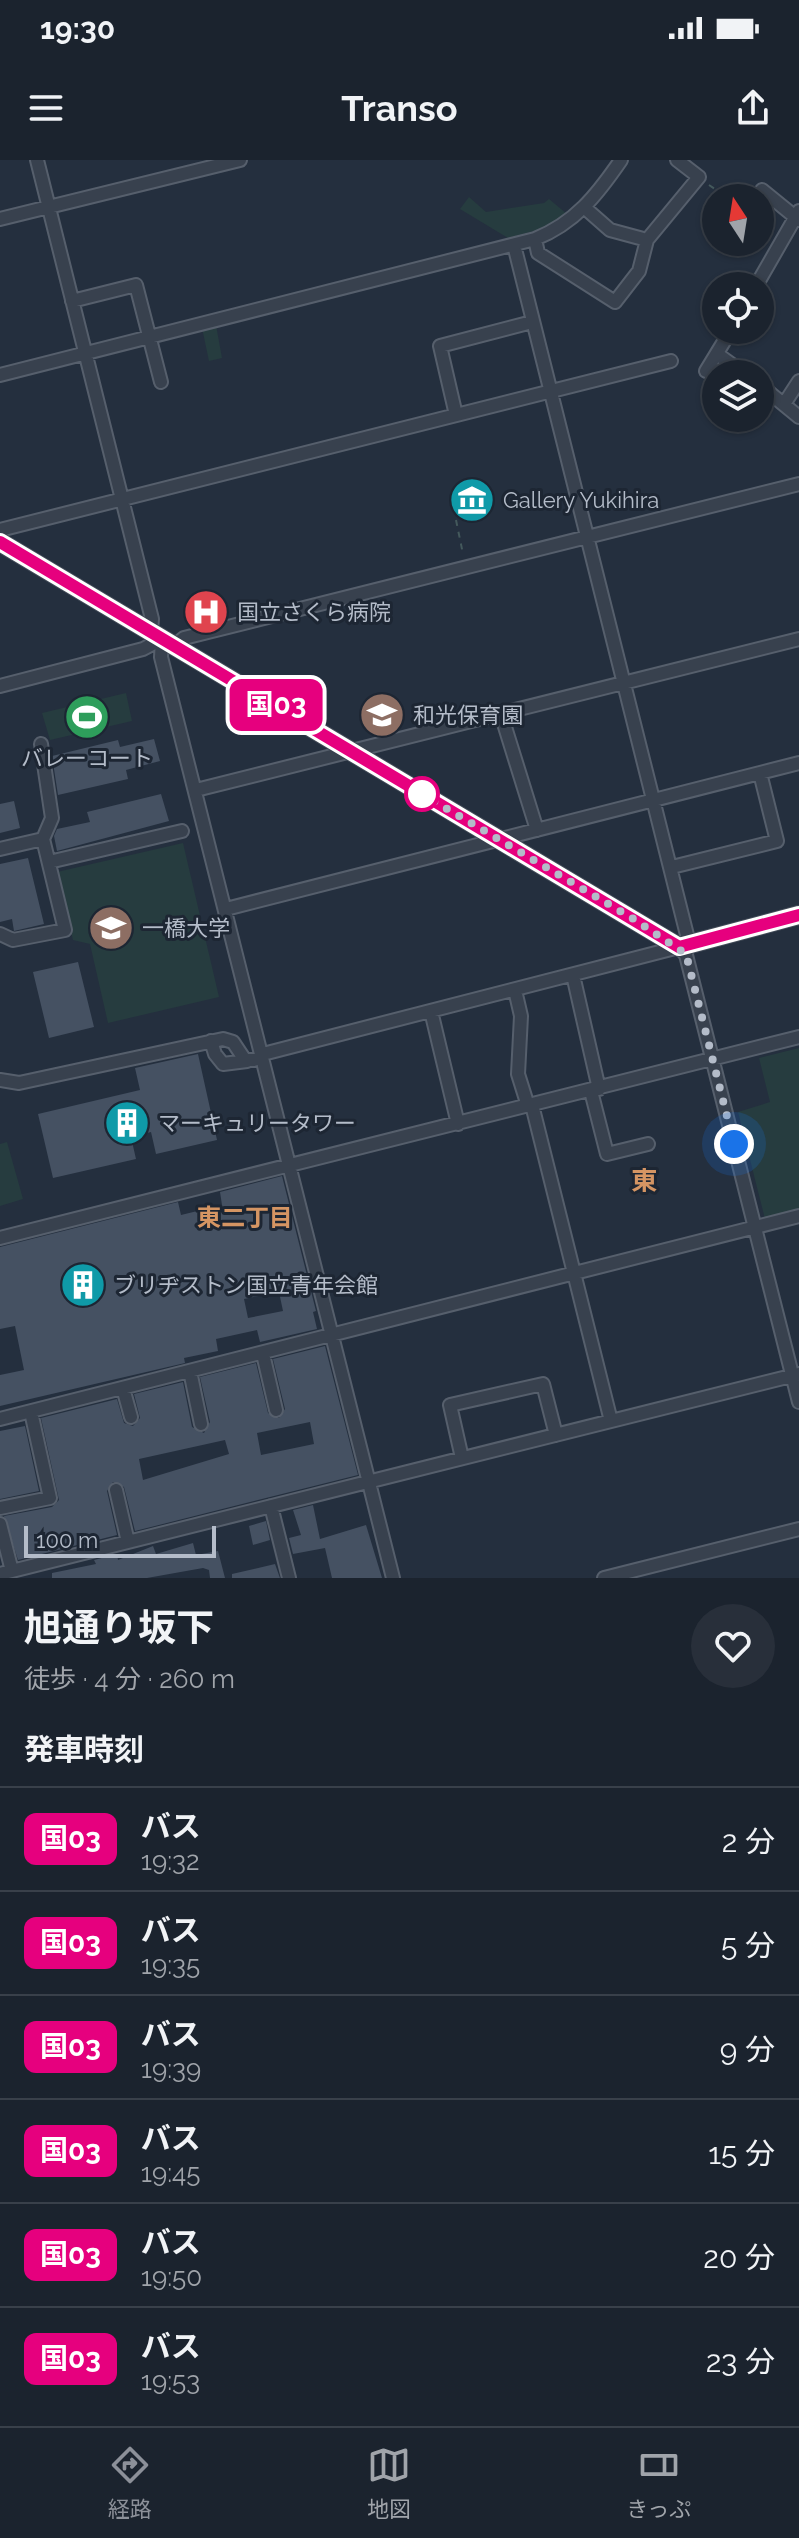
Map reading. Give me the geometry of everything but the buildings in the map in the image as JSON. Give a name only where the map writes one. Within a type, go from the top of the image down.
[{"type":"main road","points":[[0,542],[353,751],[496,841],[684,945],[799,915]]},
{"type":"street","points":[[37,160],[152,619],[162,639],[161,657],[226,909],[255,1058],[289,1165],[393,1578]]},
{"type":"street","points":[[0,219],[240,160]]},
{"type":"street","points":[[0,375],[535,239],[559,230],[585,208],[621,160]]},
{"type":"street","points":[[535,239],[538,253],[615,302],[639,271],[647,240],[699,177],[677,160]]},
{"type":"street","points":[[764,272],[798,216],[774,199]]},
{"type":"street","points":[[585,208],[610,230],[647,240]]},
{"type":"street","points":[[514,245],[672,867],[686,955],[796,1375],[799,1402]]},
{"type":"street","points":[[72,301],[136,285],[161,382]]},
{"type":"street","points":[[456,415],[440,346],[532,322]]},
{"type":"street","points":[[713,360],[723,344]]},
{"type":"street","points":[[717,354],[725,360]]},
{"type":"street","points":[[0,530],[671,361]]},
{"type":"street","points":[[784,404],[799,381]]},
{"type":"street","points":[[774,396],[799,417]]},
{"type":"street","points":[[0,686],[143,649],[162,639],[184,638],[799,484]]},
{"type":"street","points":[[196,790],[799,639]]},
{"type":"street","points":[[501,714],[537,830]]},
{"type":"street","points":[[0,934],[13,940],[65,930],[43,839],[52,818],[41,744]]},
{"type":"street","points":[[226,909],[799,763]]},
{"type":"street","points":[[672,867],[777,841],[760,773]]},
{"type":"street","points":[[49,862],[182,831]]},
{"type":"street","points":[[0,849],[43,839]]},
{"type":"street","points":[[211,1041],[215,1054],[223,1064],[255,1058],[684,945]]},
{"type":"street","points":[[573,975],[607,1154],[648,1144]]},
{"type":"street","points":[[515,990],[521,1016],[518,1074],[530,1106],[575,1273],[611,1421]]},
{"type":"street","points":[[431,1011],[458,1124]]},
{"type":"street","points":[[0,1238],[799,1037]]},
{"type":"street","points":[[0,1080],[19,1083],[223,1039],[233,1042],[255,1058]]},
{"type":"street","points":[[0,1419],[799,1216]]},
{"type":"street","points":[[263,1354],[276,1410]]},
{"type":"street","points":[[190,1371],[201,1424]]},
{"type":"street","points":[[0,1524],[6,1573],[796,1375]]},
{"type":"street","points":[[462,1458],[450,1405],[543,1384],[556,1435]]},
{"type":"street","points":[[123,1388],[131,1417]]},
{"type":"street","points":[[0,1508],[50,1498],[31,1412]]},
{"type":"street","points":[[116,1490],[128,1542]]},
{"type":"street","points":[[271,1506],[289,1578]]},
{"type":"street","points":[[604,1578],[799,1529]]},
{"type":"street","points":[[662,1564],[666,1578]]},
{"type":"path","points":[[699,177],[709,184]]},
{"type":"path","points":[[456,520],[466,568]]},
{"type":"green space","points":[[469,197],[486,212],[544,203],[549,199],[567,214],[545,228],[508,238],[460,209]]},
{"type":"green space","points":[[216,325],[222,358],[209,361],[202,328]]},
{"type":"green space","name":"バレーコート","points":[[126,693],[132,721],[50,740],[42,713]]},
{"type":"green space","points":[[183,843],[219,997],[108,1023],[90,944],[73,940],[57,872]]},
{"type":"green space","points":[[799,1048],[799,1211],[765,1219],[738,1112],[770,1102],[759,1058]]},
{"type":"green space","points":[[7,1142],[23,1199],[0,1206],[0,1144]]},
{"type":"bus line","name":"国03","points":[[0,542],[353,751],[496,841],[679,947],[799,915]]},
{"type":"place","name":"Gallery Yukihira","points":[[472,500]]},
{"type":"place","name":"国立さくら病院","points":[[206,612]]},
{"type":"place","name":"和光保育園","points":[[382,715]]},
{"type":"place","name":"バレーコート","points":[[87,717]]},
{"type":"place","name":"一橋大学","points":[[111,928]]},
{"type":"place","name":"マーキュリータワー","points":[[127,1123]]},
{"type":"place","name":"ブリヂストン国立青年会館","points":[[83,1285]]},
{"type":"district","name":"東","points":[[644,1181]]},
{"type":"district","name":"東二丁目","points":[[245,1217]]},
{"type":"route","points":[[422,794],[496,841],[632,918],[686,954],[734,1144]]}]
